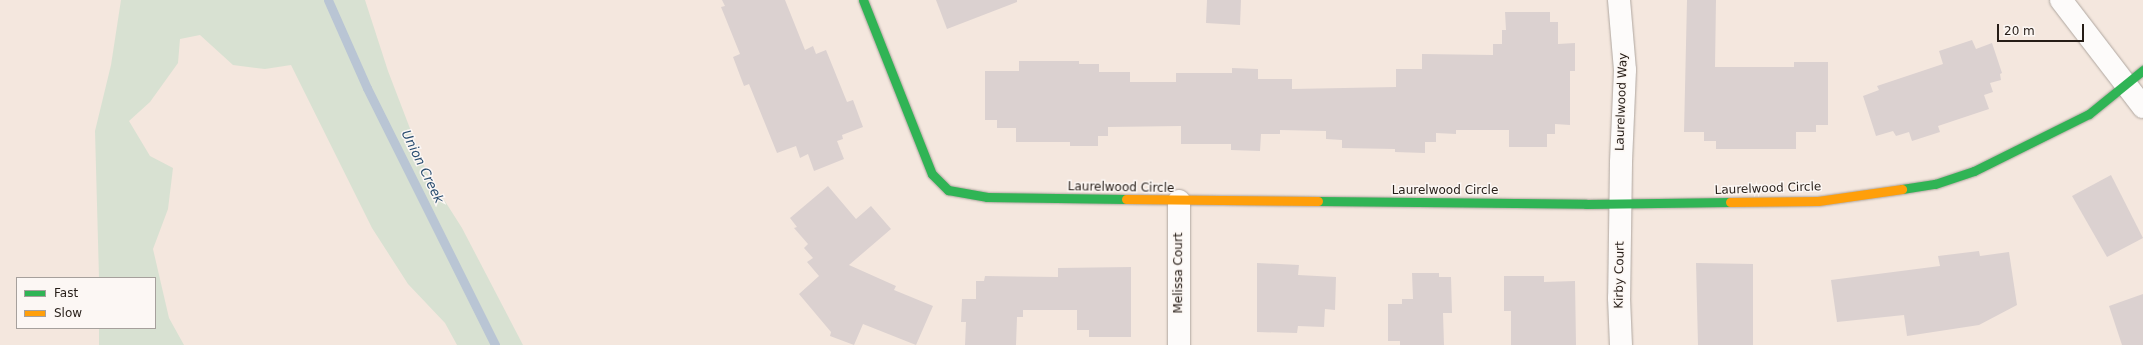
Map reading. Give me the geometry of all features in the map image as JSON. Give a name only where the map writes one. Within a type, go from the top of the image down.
[{"type":"street","name":"Laurelwood Circle","points":[[863,0],[932,174],[948,190],[987,197],[1179,201],[1621,204],[1818,200],[1935,184],[1974,171],[2082,117],[2143,70]]},
{"type":"street","name":"Laurelwood Way","points":[[1619,0],[1625,70],[1621,204]]},
{"type":"street","points":[[2061,0],[2143,107]]},
{"type":"street","name":"Melissa Court","points":[[1179,201],[1179,345]]},
{"type":"street","name":"Kirby Court","points":[[1621,204],[1619,298],[1621,345]]},
{"type":"green space","points":[[121,0],[365,0],[388,71],[427,173],[462,228],[523,345],[457,345],[445,323],[408,284],[372,228],[291,65],[265,69],[233,65],[200,35],[180,39],[178,63],[150,102],[129,121],[150,156],[173,168],[168,209],[153,249],[169,318],[184,345],[99,345],[99,329],[156,329],[156,277],[99,277],[95,131],[111,65]]},
{"type":"building","points":[[722,0],[785,0],[805,50],[813,46],[816,54],[826,50],[847,102],[853,100],[863,127],[842,135],[843,139],[837,141],[844,159],[814,171],[808,154],[800,158],[796,146],[777,153],[749,84],[744,86],[733,57],[740,54],[721,7],[725,6]]},
{"type":"building","points":[[936,0],[1017,0],[1017,2],[947,29]]},
{"type":"building","points":[[1207,0],[1241,0],[1240,25],[1206,23]]},
{"type":"building","points":[[1687,0],[1716,0],[1715,67],[1794,67],[1794,62],[1828,62],[1828,125],[1816,125],[1816,132],[1796,132],[1796,149],[1716,149],[1716,141],[1704,141],[1704,132],[1684,132]]},
{"type":"building","points":[[1505,12],[1550,12],[1550,22],[1558,22],[1558,44],[1575,43],[1575,71],[1570,71],[1570,125],[1555,124],[1555,134],[1547,134],[1547,147],[1509,147],[1509,130],[1456,130],[1456,134],[1436,133],[1436,142],[1425,142],[1425,153],[1395,152],[1395,149],[1342,148],[1342,140],[1326,139],[1326,131],[1280,130],[1280,134],[1261,134],[1260,151],[1231,150],[1231,144],[1181,144],[1181,126],[1108,127],[1108,136],[1098,136],[1098,146],[1070,146],[1070,142],[1016,142],[1016,128],[997,128],[997,120],[985,120],[985,71],[1019,71],[1019,61],[1079,61],[1079,64],[1099,64],[1099,72],[1130,72],[1130,82],[1176,82],[1176,73],[1232,73],[1232,68],[1258,69],[1258,79],[1292,79],[1292,89],[1396,87],[1396,69],[1422,69],[1422,54],[1493,55],[1493,44],[1502,44],[1502,30],[1506,30]]},
{"type":"building","points":[[1972,40],[1976,49],[1992,43],[2002,73],[2000,74],[2001,80],[1990,83],[1993,92],[1984,95],[1989,109],[1938,126],[1940,132],[1912,141],[1909,132],[1896,136],[1893,131],[1876,136],[1863,96],[1879,90],[1877,86],[1943,64],[1939,51]]},
{"type":"building","points":[[2111,175],[2143,238],[2107,257],[2072,196]]},
{"type":"building","points":[[828,186],[856,219],[871,206],[891,229],[849,265],[896,286],[894,290],[933,306],[916,345],[863,324],[854,345],[830,336],[831,332],[799,294],[819,276],[807,262],[813,258],[804,248],[808,244],[794,228],[797,227],[790,218]]},
{"type":"building","points":[[1979,251],[1980,256],[2009,252],[2017,305],[1979,325],[1907,336],[1904,315],[1837,322],[1831,280],[1940,266],[1938,256]]},
{"type":"building","points":[[1257,263],[1299,265],[1298,275],[1336,277],[1335,310],[1325,309],[1324,327],[1298,326],[1297,333],[1257,332]]},
{"type":"building","points":[[1696,263],[1753,264],[1753,345],[1698,345]]},
{"type":"building","points":[[1131,267],[1131,337],[1089,337],[1089,330],[1077,330],[1077,310],[1023,310],[1023,317],[1017,317],[1016,345],[965,345],[966,322],[961,322],[962,299],[976,299],[976,281],[984,281],[985,276],[1058,277],[1058,268]]},
{"type":"building","points":[[1412,273],[1439,273],[1439,277],[1451,277],[1452,313],[1443,313],[1444,345],[1400,345],[1400,341],[1388,341],[1388,304],[1402,304],[1402,299],[1413,299]]},
{"type":"building","points":[[1504,276],[1544,276],[1544,282],[1575,281],[1576,345],[1511,345],[1511,311],[1504,311]]},
{"type":"building","points":[[2143,294],[2143,345],[2122,345],[2109,306]]},
{"type":"waterway","name":"Union Creek","points":[[328,0],[367,88],[495,345]]},
{"type":"traffic: fast","points":[[863,0],[932,174],[948,190],[987,197],[1126,199]]},
{"type":"traffic: fast","points":[[1902,189],[1935,184],[1974,171],[2089,114],[2143,70]]},
{"type":"traffic: fast","points":[[1318,201],[1586,204],[1730,202]]},
{"type":"traffic: slow","points":[[1730,202],[1818,201],[1902,189]]},
{"type":"traffic: slow","points":[[1126,199],[1318,201]]}]
